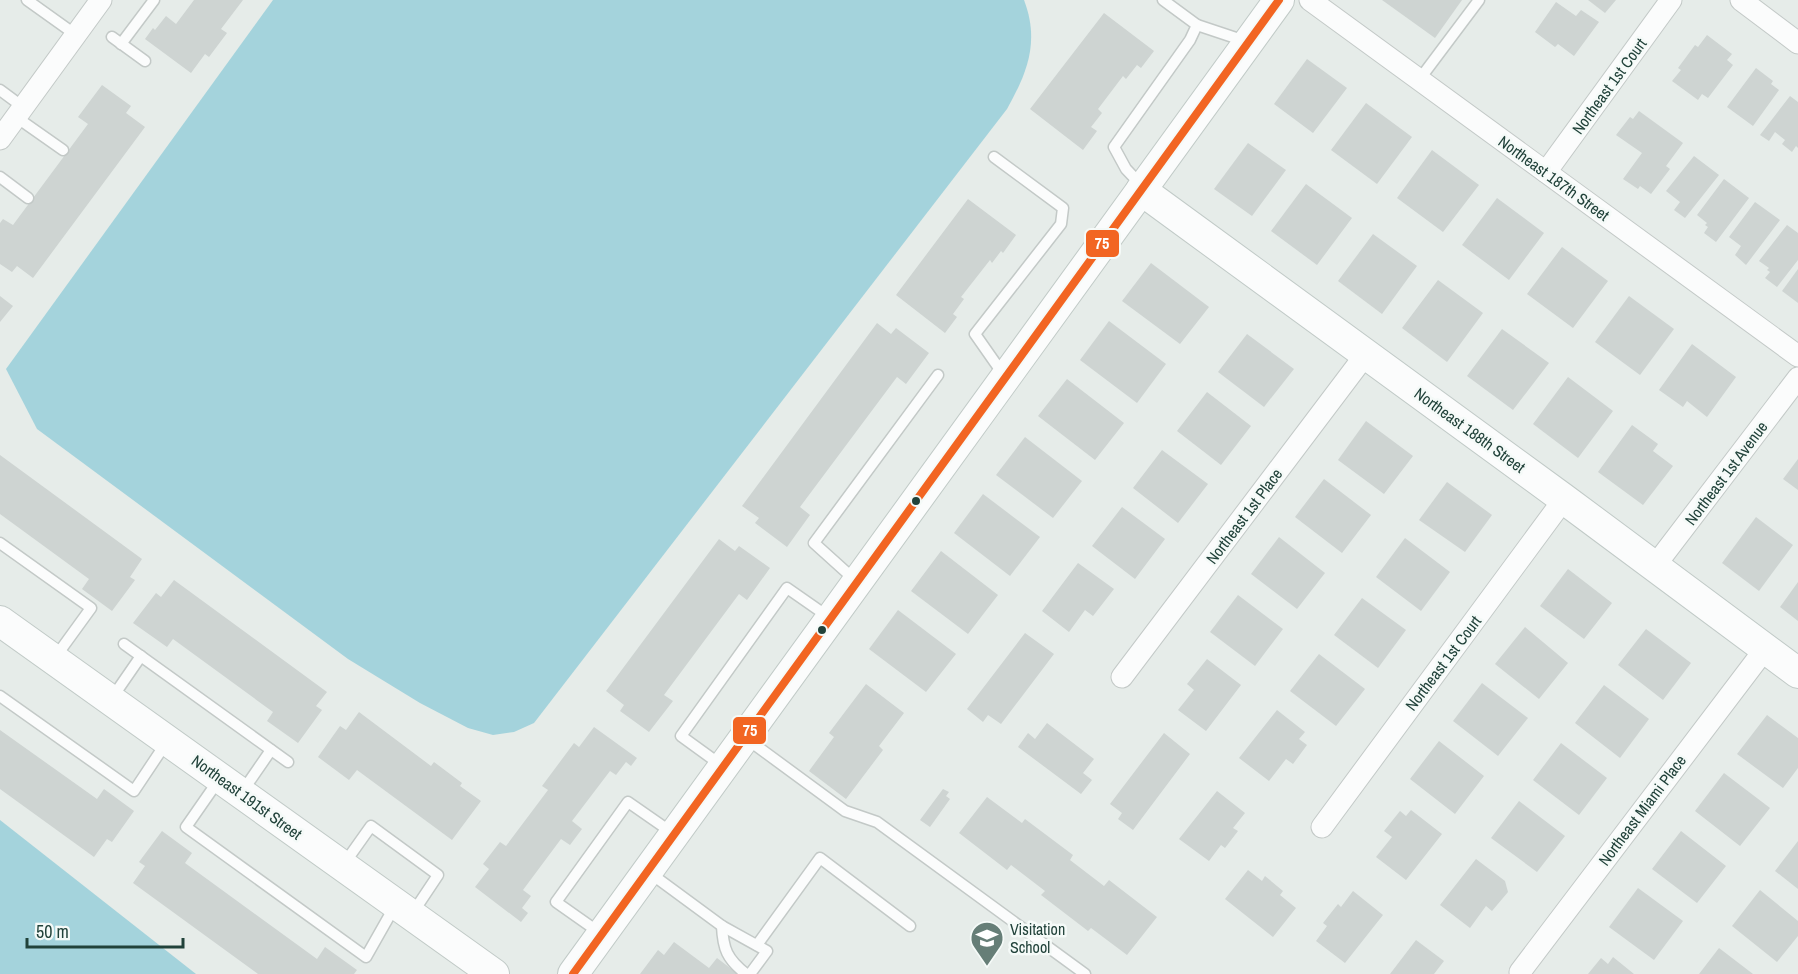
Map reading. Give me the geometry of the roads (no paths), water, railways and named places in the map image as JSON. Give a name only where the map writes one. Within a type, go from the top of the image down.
[{"type":"street","points":[[0,139],[101,0]]},
{"type":"street","points":[[573,974],[1279,0]]},
{"type":"street","name":"Northeast 187th Street","points":[[1310,0],[1798,356]]},
{"type":"street","name":"Northeast 1st Court","points":[[1546,172],[1671,0]]},
{"type":"street","points":[[1741,0],[1798,43]]},
{"type":"street","name":"Northeast 188th Street","points":[[1142,188],[1798,673]]},
{"type":"street","name":"Northeast 1st Place","points":[[1122,677],[1366,354]]},
{"type":"street","name":"Northeast 1st Avenue","points":[[1654,567],[1798,378]]},
{"type":"street","name":"Northeast 1st Court","points":[[1322,827],[1564,499]]},
{"type":"street","name":"Northeast 191st Street","points":[[1,625],[54,659],[494,974]]},
{"type":"street","name":"Northeast Miami Place","points":[[1520,972],[1765,649]]},
{"type":"lane","points":[[27,0],[76,35]]},
{"type":"lane","points":[[121,44],[154,0]]},
{"type":"lane","points":[[1163,0],[1197,25],[1248,42]]},
{"type":"lane","points":[[1419,80],[1479,0]]},
{"type":"lane","points":[[1142,188],[1126,169],[1114,147],[1190,40],[1197,25]]},
{"type":"lane","points":[[112,37],[145,61]]},
{"type":"lane","points":[[0,90],[20,112],[63,150]]},
{"type":"lane","points":[[994,157],[1063,208],[1061,224],[975,334],[1005,377]]},
{"type":"lane","points":[[0,177],[28,198]]},
{"type":"lane","points":[[857,582],[814,543],[938,375]]},
{"type":"lane","points":[[0,543],[91,609],[54,659]]},
{"type":"lane","points":[[723,766],[681,736],[780,597],[787,588],[830,618]]},
{"type":"lane","points":[[124,644],[288,762]]},
{"type":"lane","points":[[111,700],[141,656]]},
{"type":"lane","points":[[0,696],[134,791],[168,741]]},
{"type":"lane","points":[[744,737],[845,811],[878,822],[1085,974]]},
{"type":"lane","points":[[271,750],[186,827],[366,957],[404,909],[438,875],[371,826],[343,866]]},
{"type":"lane","points":[[602,934],[556,902],[628,802],[674,835]]},
{"type":"lane","points":[[757,945],[820,858],[910,926]]},
{"type":"lane","points":[[647,872],[722,926],[767,951],[748,974],[732,963],[723,945],[722,926]]},
{"type":"water","points":[[273,0],[1024,0],[1029,15],[1031,43],[1029,57],[1020,83],[1007,109],[534,723],[514,732],[493,735],[468,728],[420,703],[348,659],[37,429],[6,369]]},
{"type":"water","points":[[0,820],[196,974],[0,974]]},
{"type":"place","name":"Visitation School","points":[[987,967]]}]
